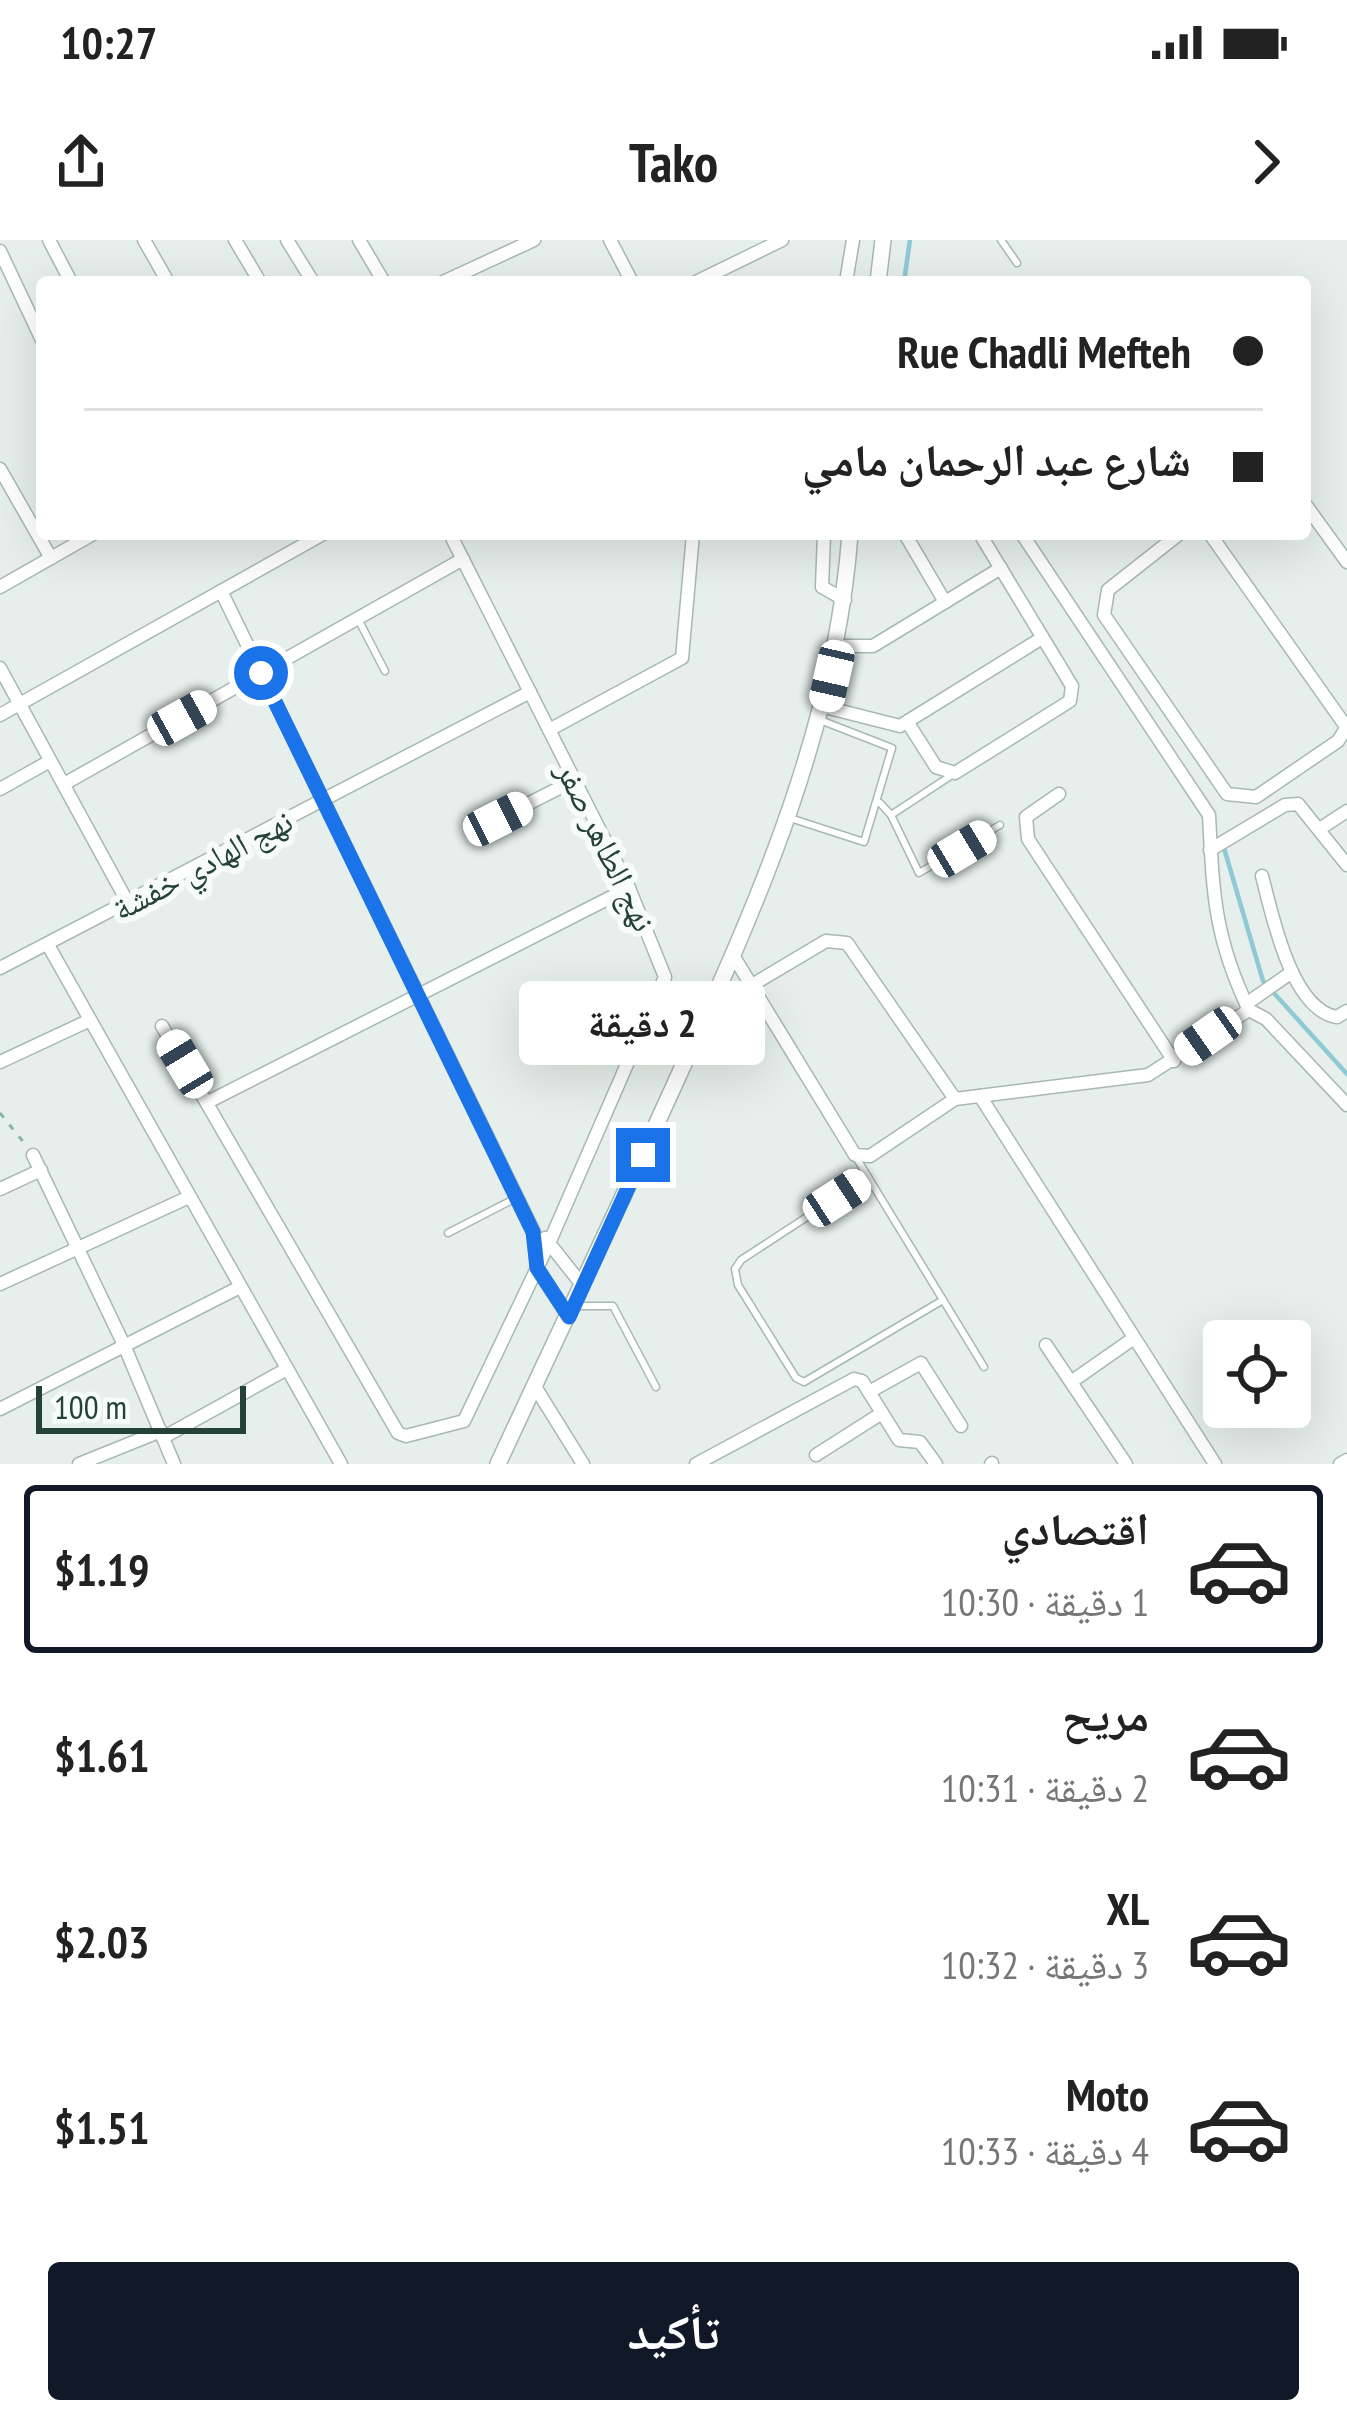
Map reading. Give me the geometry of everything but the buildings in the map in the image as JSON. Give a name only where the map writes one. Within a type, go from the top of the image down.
[{"type":"street","points":[[49,240],[68,276]]},
{"type":"street","points":[[144,240],[164,276]]},
{"type":"street","points":[[235,240],[256,276]]},
{"type":"street","points":[[287,240],[309,276]]},
{"type":"street","points":[[359,240],[381,276]]},
{"type":"street","points":[[456,276],[534,240]]},
{"type":"street","points":[[610,240],[629,276]]},
{"type":"street","points":[[708,276],[782,240]]},
{"type":"street","points":[[847,276],[854,240]]},
{"type":"street","points":[[879,276],[883,240]]},
{"type":"street","points":[[0,251],[36,327]]},
{"type":"street","points":[[0,470],[36,532]]},
{"type":"street","points":[[1311,512],[1347,562]]},
{"type":"street","points":[[41,540],[51,558]]},
{"type":"street","points":[[0,587],[82,540]]},
{"type":"street","points":[[0,715],[312,540]]},
{"type":"street","name":"نهج الطاهر صفر","points":[[208,1102],[398,1433],[406,1436],[459,1423],[471,1412],[664,986],[664,963],[454,540]]},
{"type":"street","points":[[549,730],[682,658],[692,540]]},
{"type":"street","points":[[824,540],[822,587],[845,600]]},
{"type":"street","points":[[498,1464],[734,957],[822,713],[838,646],[850,540]]},
{"type":"street","points":[[909,540],[946,602]]},
{"type":"street","points":[[908,722],[937,767],[955,773],[1070,701],[1072,686],[984,540]]},
{"type":"street","points":[[1026,540],[1209,815],[1208,869],[1223,949],[1247,1007],[1266,1019],[1347,1105]]},
{"type":"street","points":[[1171,540],[1108,590],[1104,615],[1227,794],[1256,797],[1338,741],[1347,728],[1214,540]]},
{"type":"street","points":[[64,784],[463,559]]},
{"type":"street","points":[[838,646],[873,646],[1001,568]]},
{"type":"street","points":[[221,591],[518,1198],[533,1232],[537,1268],[571,1311]]},
{"type":"street","points":[[822,713],[893,727],[908,722],[1042,638]]},
{"type":"street","points":[[0,668],[128,903]]},
{"type":"street","name":"نهج الهادي خفشة","points":[[0,968],[530,692]]},
{"type":"street","points":[[0,789],[50,761]]},
{"type":"street","points":[[498,819],[575,780]]},
{"type":"street","points":[[1059,794],[1026,817],[1028,839],[1174,1061]]},
{"type":"street","points":[[1210,850],[1285,805],[1298,804],[1347,865]]},
{"type":"street","points":[[1321,828],[1347,811]]},
{"type":"street","points":[[1262,876],[1292,972],[1323,1012],[1337,1017],[1347,1011]]},
{"type":"street","points":[[162,1026],[208,1102],[629,888]]},
{"type":"street","points":[[752,985],[826,941],[847,943],[955,1099]]},
{"type":"street","points":[[48,945],[340,1464]]},
{"type":"street","points":[[734,957],[855,1156],[870,1156],[955,1099],[1128,1081],[1174,1061],[1292,972]]},
{"type":"street","points":[[0,1062],[88,1021]]},
{"type":"street","points":[[980,1096],[1216,1464]]},
{"type":"street","points":[[33,1154],[124,1345],[174,1464]]},
{"type":"street","points":[[0,1189],[40,1169]]},
{"type":"street","points":[[0,1284],[189,1197]]},
{"type":"street","points":[[533,1232],[550,1241],[584,1286]]},
{"type":"street","points":[[0,1409],[240,1287]]},
{"type":"street","points":[[1071,1382],[1134,1338]]},
{"type":"street","points":[[1046,1345],[1126,1464]]},
{"type":"street","points":[[868,1392],[921,1363],[962,1426]]},
{"type":"street","points":[[79,1464],[163,1434],[285,1370]]},
{"type":"street","points":[[695,1464],[849,1379],[862,1382],[898,1440],[920,1442],[937,1464]]},
{"type":"street","points":[[534,1385],[583,1464]]},
{"type":"street","points":[[816,1455],[882,1412]]},
{"type":"lane","points":[[1001,240],[1017,263]]},
{"type":"lane","points":[[358,619],[385,671]]},
{"type":"lane","points":[[786,817],[864,842],[880,803],[892,748],[822,713]]},
{"type":"lane","points":[[891,815],[955,773]]},
{"type":"lane","points":[[880,803],[891,815],[919,873],[1000,825]]},
{"type":"lane","points":[[855,1156],[984,1367]]},
{"type":"lane","points":[[868,1177],[741,1260],[735,1269],[738,1286],[796,1378],[804,1382],[943,1300]]},
{"type":"lane","points":[[448,1233],[518,1198]]},
{"type":"lane","points":[[571,1311],[613,1306],[656,1387]]},
{"type":"path","points":[[0,1113],[33,1154]]},
{"type":"waterway","points":[[905,276],[910,240]]},
{"type":"waterway","points":[[1224,848],[1263,981],[1347,1074]]},
{"type":"route","points":[[261,673],[421,993],[533,1232],[537,1268],[569,1317],[643,1155]]}]
